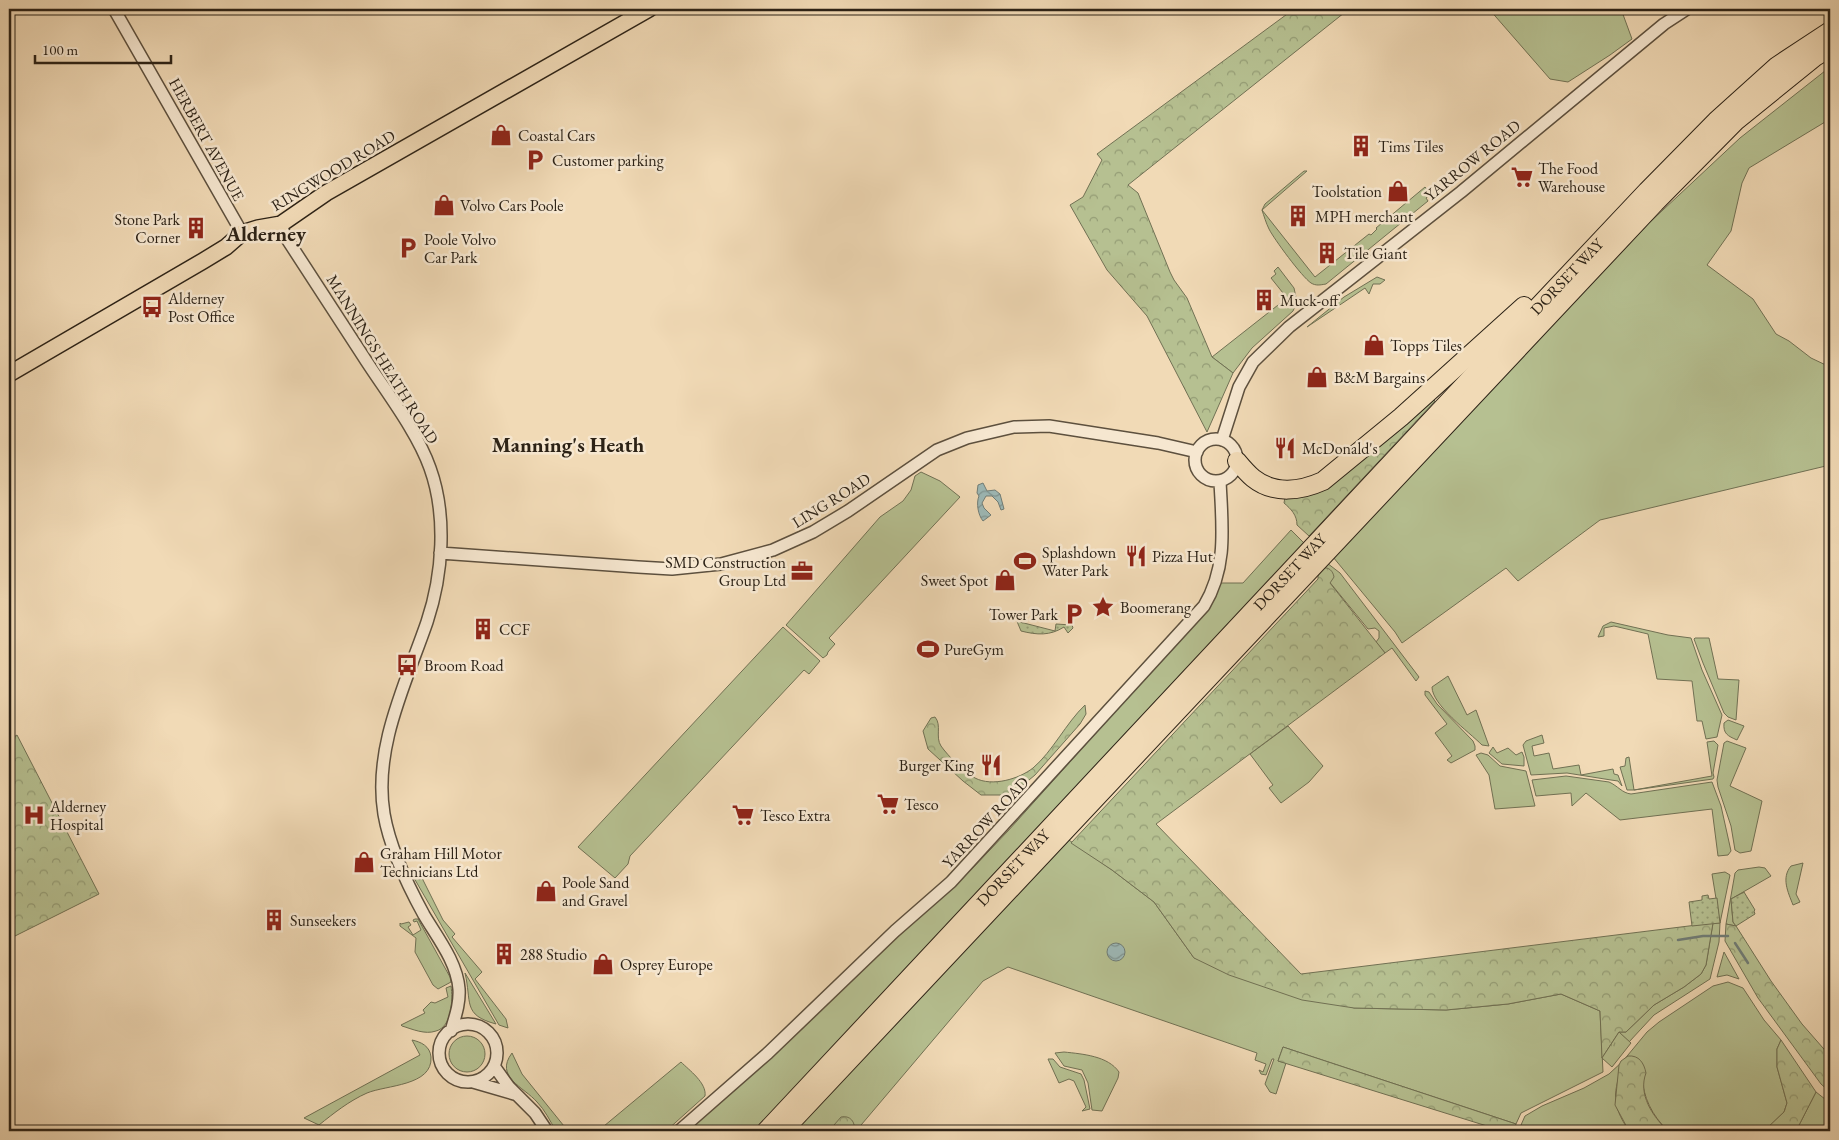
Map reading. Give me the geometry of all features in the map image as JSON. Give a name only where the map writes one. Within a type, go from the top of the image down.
[{"type":"highway","name":"DORSET WAY","points":[[766,1131],[1647,192],[1727,111],[1777,66],[1830,31]]},
{"type":"highway","name":"DORSET WAY","points":[[783,1131],[1654,203],[1736,121],[1815,57],[1830,48]]},
{"type":"highway","points":[[1237,461],[1254,479],[1270,487],[1296,490],[1311,487],[1323,481],[1401,417],[1542,290],[1682,147],[1710,121],[1727,111]]},
{"type":"main road","name":"RINGWOOD ROAD","points":[[9,374],[203,261],[226,247],[242,233],[281,224],[293,214],[334,189],[649,9]]},
{"type":"street","name":"HERBERT AVENUE","points":[[114,9],[242,233]]},
{"type":"street","name":"YARROW ROAD","points":[[1222,440],[1239,386],[1252,362],[1283,333],[1461,192],[1664,24],[1687,9]]},
{"type":"street","name":"MANNINGS HEATH ROAD","points":[[281,224],[285,236],[423,452],[434,484],[440,515],[441,534],[437,578],[428,619],[388,736],[381,792],[384,816],[397,859],[422,912],[455,970],[459,987],[459,1003],[451,1031]]},
{"type":"street","name":"LING ROAD","points":[[440,553],[672,569],[722,564],[773,550],[813,532],[848,511],[937,450],[967,438],[1014,427],[1049,426],[1158,443],[1197,452]]},
{"type":"street","points":[[1211,440],[1222,440],[1234,449],[1237,461],[1233,472],[1220,481],[1204,477],[1199,472],[1196,459],[1197,452],[1205,443],[1211,440]]},
{"type":"street","name":"YARROW ROAD","points":[[679,1131],[768,1053],[895,931],[951,882],[1204,606],[1212,592],[1222,552],[1220,481]]},
{"type":"street","name":"MANNINGS HEATH ROAD","points":[[459,1003],[468,1019],[476,1026]]},
{"type":"street","points":[[473,1082],[487,1076],[494,1066],[497,1053],[495,1043],[490,1034],[476,1026],[464,1025],[451,1031],[441,1044],[441,1063],[450,1075],[456,1079],[516,1094]]},
{"type":"street","points":[[494,1066],[516,1094],[536,1113],[547,1131]]},
{"type":"green space","points":[[1294,9],[1349,9],[1128,185],[1138,193],[1170,272],[1187,298],[1212,357],[1233,373],[1207,432],[1147,316],[1107,270],[1070,205],[1083,197],[1102,160],[1097,154]]},
{"type":"green space","points":[[1489,9],[1621,9],[1632,39],[1568,82],[1550,79]]},
{"type":"green space","points":[[1830,67],[1830,119],[1749,168],[1742,183],[1731,231],[1707,265],[1753,299],[1776,334],[1789,341],[1811,358],[1830,367],[1830,465],[1600,520],[1518,581],[1506,568],[1402,643],[1333,557],[1648,224],[1740,138]]},
{"type":"green space","points":[[1304,171],[1307,171],[1262,210],[1265,204]]},
{"type":"green space","points":[[1425,187],[1431,194],[1426,198],[1428,201],[1326,284],[1320,285],[1313,284],[1307,279],[1288,257],[1269,229],[1262,210],[1315,277],[1369,234],[1371,235],[1376,228]]},
{"type":"green space","points":[[1278,267],[1294,288],[1297,302],[1293,311],[1252,348],[1233,373],[1212,357],[1287,298],[1271,278],[1276,274],[1274,271]]},
{"type":"green space","points":[[1377,277],[1385,280],[1380,284],[1373,284],[1369,294],[1365,288],[1307,327],[1344,297]]},
{"type":"green space","points":[[1433,399],[1435,401],[1309,536],[1297,525],[1293,512],[1284,503],[1285,497],[1296,498],[1310,495],[1331,486]]},
{"type":"green space","points":[[921,472],[940,481],[960,497],[829,638],[835,644],[823,658],[786,625],[880,517],[903,501],[911,490],[915,476]]},
{"type":"green space","points":[[1291,530],[1306,545],[756,1131],[688,1130],[881,948],[969,872],[1175,645],[1220,583],[1243,583]]},
{"type":"green space","points":[[1327,563],[1340,573],[1419,677],[1416,681],[1392,648],[1385,653],[1376,642],[1379,638],[1379,631],[1375,628],[1368,629],[1323,574],[1327,570],[1324,566]]},
{"type":"green space","points":[[1323,568],[1332,571],[1334,577],[1330,583],[1385,653],[1156,824],[1301,974],[1713,923],[1706,965],[1701,974],[1654,1005],[1626,1032],[1619,1032],[1602,1058],[1600,1011],[1561,994],[1508,1004],[1446,1010],[1354,1008],[1302,1000],[1229,975],[1194,958],[1154,902],[1112,870],[1071,843],[1318,579],[1318,574]]},
{"type":"green space","points":[[1017,615],[1021,616],[1020,622],[1055,631],[1056,624],[1072,625],[1073,628],[1068,633],[1064,627],[1054,632],[1043,634],[1021,631],[1016,619]]},
{"type":"green space","points":[[1611,622],[1668,635],[1691,638],[1702,670],[1722,715],[1717,737],[1706,739],[1702,721],[1697,721],[1692,681],[1657,679],[1648,634],[1614,626],[1604,628],[1604,636],[1598,637],[1603,626]]},
{"type":"green space","points":[[783,627],[820,661],[809,674],[804,670],[630,856],[628,864],[615,878],[578,847]]},
{"type":"green space","points":[[1695,638],[1709,638],[1718,679],[1739,680],[1736,720],[1724,713],[1703,663]]},
{"type":"green space","points":[[1448,676],[1467,715],[1476,710],[1489,746],[1482,745],[1452,718],[1438,702],[1432,687]]},
{"type":"green space","points":[[1425,691],[1429,692],[1437,704],[1473,741],[1475,750],[1451,763],[1447,760],[1452,756],[1435,733],[1447,724],[1425,695]]},
{"type":"green space","points":[[1085,705],[1086,714],[1080,724],[1035,775],[1011,795],[981,795],[928,749],[923,731],[931,718],[935,717],[938,724],[939,742],[952,759],[975,778],[982,781],[997,782],[1013,778],[1033,768],[1047,754]]},
{"type":"green space","points":[[1728,720],[1744,726],[1737,740],[1725,732],[1724,723]]},
{"type":"green space","points":[[1288,726],[1323,766],[1309,782],[1281,803],[1269,788],[1273,785],[1250,754]]},
{"type":"green space","name":"Alderney Hospital","points":[[17,735],[99,894],[9,939],[9,740]]},
{"type":"green space","points":[[1542,735],[1544,743],[1532,746],[1534,756],[1549,753],[1553,769],[1579,765],[1581,775],[1613,769],[1614,774],[1618,775],[1622,786],[1618,781],[1567,773],[1531,775],[1523,745],[1526,741]]},
{"type":"green space","points":[[1714,741],[1718,745],[1713,779],[1634,790],[1712,776],[1707,742]]},
{"type":"green space","points":[[1727,741],[1746,748],[1730,786],[1762,801],[1751,851],[1740,853],[1735,850],[1731,826],[1717,780],[1724,743]]},
{"type":"green space","points":[[1493,747],[1497,753],[1508,748],[1516,755],[1522,752],[1524,766],[1502,764],[1489,753]]},
{"type":"green space","points":[[1481,753],[1488,755],[1500,766],[1526,771],[1535,806],[1495,809],[1489,775],[1476,755]]},
{"type":"green space","points":[[1629,757],[1634,790],[1627,790],[1620,767],[1625,766],[1626,758]]},
{"type":"green space","points":[[1566,776],[1609,782],[1631,794],[1712,782],[1721,806],[1731,851],[1728,855],[1718,856],[1712,809],[1620,820],[1586,793],[1572,806],[1571,793],[1536,796],[1532,780]]},
{"type":"green space","points":[[1066,838],[1154,902],[1194,958],[1354,1008],[1446,1010],[1508,1004],[1561,994],[1600,1011],[1603,1072],[1521,1113],[1516,1124],[1283,1047],[1278,1061],[1286,1063],[1276,1094],[1270,1092],[1265,1084],[1274,1059],[1272,1059],[1266,1075],[1261,1074],[1259,1070],[1263,1072],[1266,1064],[1255,1060],[1257,1053],[1008,967],[983,981],[856,1131],[794,1131]]},
{"type":"green space","points":[[1803,863],[1796,894],[1800,902],[1793,905],[1786,885],[1786,875],[1791,866]]},
{"type":"green space","points":[[1765,868],[1771,876],[1731,899],[1733,922],[1736,926],[1726,924],[1735,873],[1738,870]]},
{"type":"green space","points":[[1725,872],[1730,875],[1720,923],[1712,874]]},
{"type":"green space","points":[[416,875],[419,880],[422,878],[443,920],[455,934],[452,937],[482,972],[475,979],[506,1019],[508,1028],[499,1025],[414,878]]},
{"type":"green space","points":[[1744,892],[1755,910],[1755,914],[1736,926],[1733,922],[1731,899]]},
{"type":"green space","points":[[1708,895],[1709,899],[1717,898],[1720,923],[1692,926],[1689,902],[1702,900],[1702,896]]},
{"type":"green space","points":[[418,919],[450,977],[451,982],[438,989],[433,985],[415,952],[416,938],[400,926],[400,923],[409,922],[411,925],[408,927],[413,935],[421,930],[417,921],[414,922],[413,920]]},
{"type":"green space","points":[[1713,923],[1720,923],[1719,942],[1710,979],[1654,1015],[1629,1042],[1619,1032],[1626,1032],[1654,1005],[1701,974],[1706,965]]},
{"type":"green space","points":[[1726,924],[1736,926],[1771,981],[1802,1024],[1830,1056],[1830,1092],[1821,1084],[1758,998],[1725,941]]},
{"type":"green space","points":[[1724,952],[1739,979],[1727,975],[1717,977]]},
{"type":"green space","points":[[465,973],[496,1024],[485,1020],[473,1012],[470,1006]]},
{"type":"green space","points":[[1728,982],[1743,988],[1764,1020],[1781,1040],[1777,1049],[1777,1067],[1787,1103],[1784,1112],[1764,1131],[1668,1131],[1649,1106],[1644,1091],[1642,1075],[1623,1062],[1617,1082],[1616,1105],[1629,1131],[1537,1131],[1521,1125],[1525,1116],[1542,1106],[1584,1088],[1609,1074],[1623,1061],[1647,1032],[1659,1022],[1713,986]]},
{"type":"green space","points":[[451,986],[450,1012],[445,1024],[441,1028],[432,1032],[423,1032],[401,1025],[425,1013],[423,1010],[431,1002],[435,1003],[448,997],[446,988]]},
{"type":"green space","points":[[1619,1032],[1631,1043],[1612,1067],[1602,1058]]},
{"type":"green space","points":[[467,1036],[474,1037],[480,1041],[484,1047],[484,1061],[480,1067],[474,1071],[467,1072],[460,1071],[454,1067],[450,1061],[449,1054],[450,1047],[454,1041],[460,1037]]},
{"type":"green space","points":[[412,1040],[419,1042],[429,1050],[431,1057],[430,1067],[425,1074],[407,1083],[375,1090],[360,1096],[319,1125],[304,1118],[420,1055]]},
{"type":"green space","points":[[1781,1040],[1816,1092],[1796,1131],[1764,1131],[1784,1112],[1787,1103],[1777,1067],[1777,1049]]},
{"type":"green space","points":[[1283,1047],[1516,1124],[1514,1131],[1503,1131],[1278,1061]]},
{"type":"green space","points":[[1064,1052],[1102,1059],[1119,1072],[1102,1111],[1092,1110],[1088,1083],[1082,1070],[1064,1066],[1055,1053]]},
{"type":"green space","points":[[512,1053],[522,1074],[568,1131],[556,1131],[540,1105],[513,1081],[506,1069],[507,1061]]},
{"type":"green space","points":[[1628,1056],[1638,1058],[1644,1066],[1646,1073],[1644,1081],[1645,1097],[1652,1112],[1668,1131],[1629,1131],[1615,1105],[1619,1065]]},
{"type":"green space","points":[[1048,1059],[1053,1059],[1060,1067],[1081,1074],[1090,1109],[1082,1111],[1086,1107],[1074,1081],[1069,1079],[1059,1083]]},
{"type":"green space","points":[[681,1062],[703,1086],[705,1096],[666,1131],[598,1131]]},
{"type":"green space","points":[[1816,1092],[1830,1103],[1830,1131],[1796,1131]]},
{"type":"green space","points":[[841,1117],[847,1117],[852,1120],[854,1131],[835,1131],[834,1125]]},
{"type":"water","points":[[983,483],[987,491],[995,490],[1000,494],[1004,509],[1001,510],[998,502],[992,496],[986,496],[982,503],[991,515],[983,521],[978,509],[979,496],[977,493],[978,485]]},
{"type":"water","points":[[1116,943],[1122,946],[1125,952],[1122,958],[1116,961],[1110,958],[1107,952],[1110,946]]},
{"type":"waterway","points":[[1678,940],[1703,936],[1728,936]]},
{"type":"waterway","points":[[1735,943],[1748,963]]},
{"type":"place","name":"Coastal Cars","points":[[501,135]]},
{"type":"place","name":"Tims Tiles","points":[[1361,146]]},
{"type":"place","name":"Customer parking","points":[[535,160]]},
{"type":"place","name":"The Food Warehouse","points":[[1522,177]]},
{"type":"place","name":"Toolstation","points":[[1398,191]]},
{"type":"place","name":"Volvo Cars Poole","points":[[444,205]]},
{"type":"place","name":"MPH merchant","points":[[1298,216]]},
{"type":"place","name":"Stone Park Corner","points":[[196,228]]},
{"type":"place","name":"Poole Volvo Car Park","points":[[408,248]]},
{"type":"place","name":"Tile Giant","points":[[1327,253]]},
{"type":"place","name":"Muck-off","points":[[1264,300]]},
{"type":"place","name":"Alderney Post Office","points":[[152,307]]},
{"type":"place","name":"Topps Tiles","points":[[1374,345]]},
{"type":"place","name":"B&M Bargains","points":[[1317,377]]},
{"type":"place","name":"McDonald's","points":[[1285,448]]},
{"type":"place","name":"Pizza Hut","points":[[1136,556]]},
{"type":"place","name":"Splashdown Water Park","points":[[1025,561]]},
{"type":"place","name":"SMD Construction Group Ltd","points":[[802,571]]},
{"type":"place","name":"Sweet Spot","points":[[1005,580]]},
{"type":"place","name":"Boomerang","points":[[1103,607]]},
{"type":"place","name":"Tower Park","points":[[1074,614]]},
{"type":"place","name":"CCF","points":[[483,629]]},
{"type":"place","name":"PureGym","points":[[928,649]]},
{"type":"place","name":"Broom Road","points":[[407,665]]},
{"type":"place","name":"Burger King","points":[[991,765]]},
{"type":"place","name":"Tesco","points":[[888,804]]},
{"type":"place","name":"Alderney Hospital","points":[[34,815]]},
{"type":"place","name":"Tesco Extra","points":[[743,815]]},
{"type":"place","name":"Graham Hill Motor Technicians Ltd","points":[[364,862]]},
{"type":"place","name":"Poole Sand and Gravel","points":[[546,891]]},
{"type":"place","name":"Sunseekers","points":[[274,920]]},
{"type":"place","name":"288 Studio","points":[[504,954]]},
{"type":"place","name":"Osprey Europe","points":[[603,964]]},
{"type":"district","name":"Alderney","points":[[266,234]]},
{"type":"district","name":"Manning's Heath","points":[[568,445]]}]
